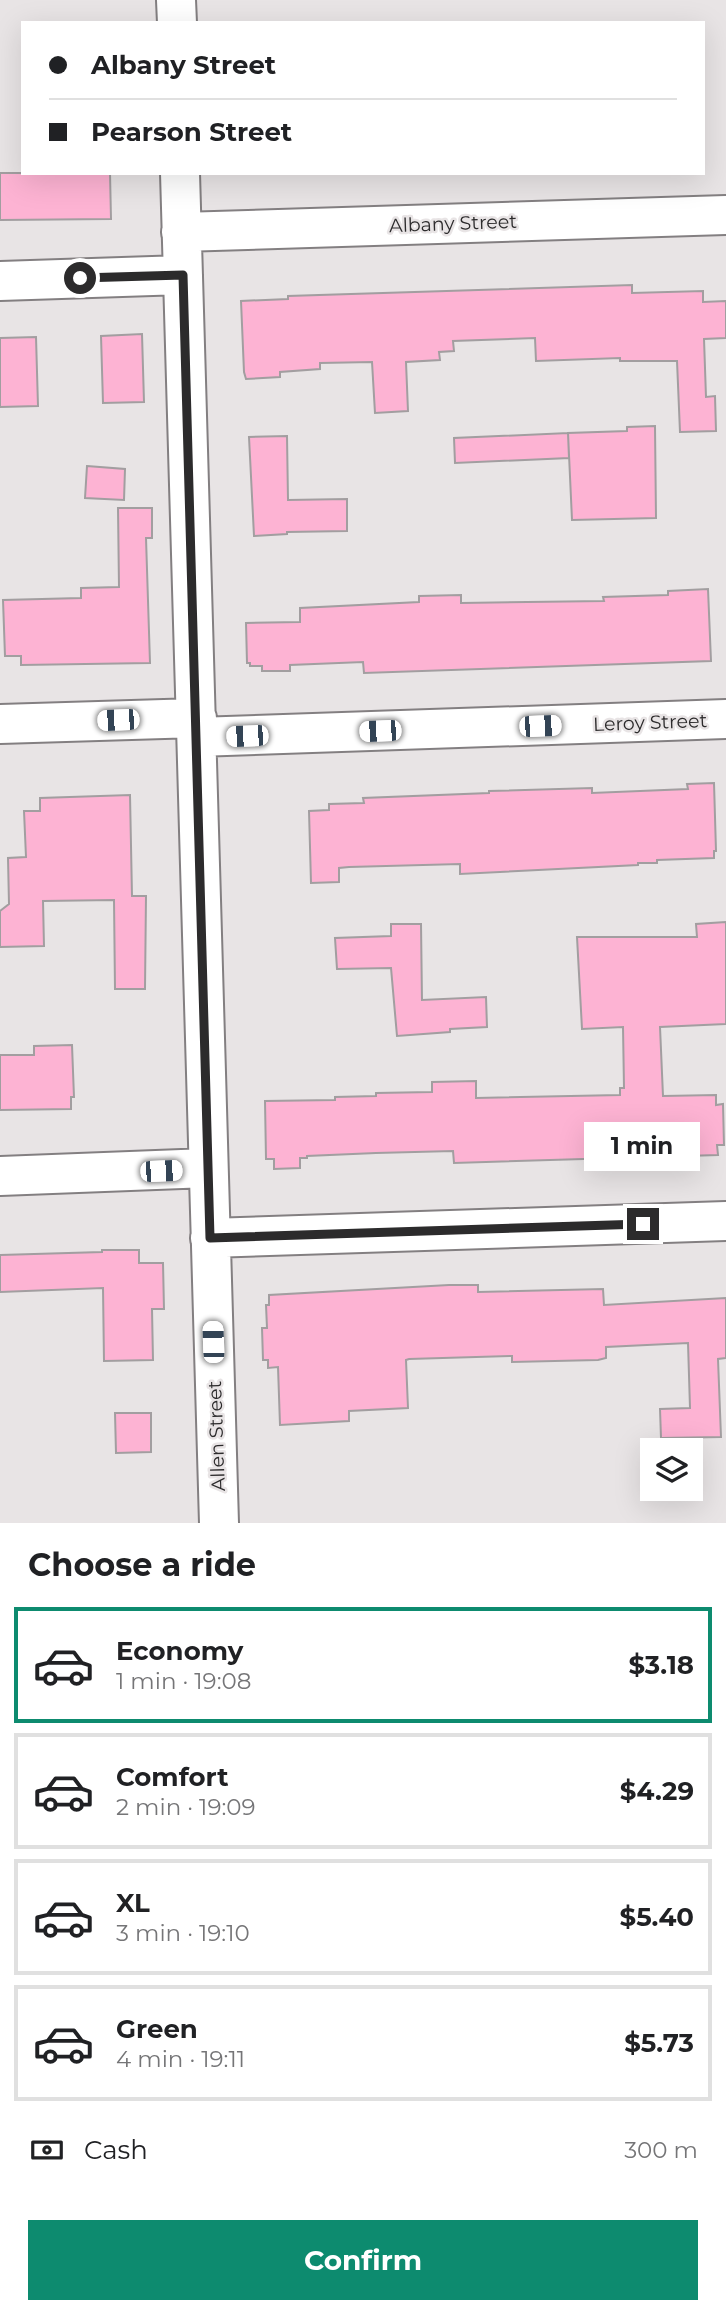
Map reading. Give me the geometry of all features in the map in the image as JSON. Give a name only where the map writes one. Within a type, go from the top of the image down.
[{"type":"street","points":[[176,0],[177,21]]},
{"type":"street","name":"Allen Street","points":[[180,175],[219,1523]]},
{"type":"street","name":"Albany Street","points":[[181,232],[726,215]]},
{"type":"street","points":[[0,281],[183,275]]},
{"type":"street","name":"Leroy Street","points":[[0,724],[197,728],[726,719]]},
{"type":"street","points":[[0,1176],[208,1168]]},
{"type":"street","points":[[210,1238],[726,1221]]},
{"type":"building","points":[[0,173],[110,175],[111,219],[0,220]]},
{"type":"building","points":[[632,285],[632,293],[703,291],[703,302],[726,301],[726,338],[704,339],[706,397],[715,396],[716,431],[680,432],[677,361],[620,361],[620,358],[536,361],[535,338],[453,341],[454,351],[439,352],[440,360],[406,362],[408,411],[375,413],[372,362],[320,363],[320,369],[280,372],[280,377],[246,379],[244,372],[241,301],[288,299],[288,296]]},
{"type":"building","points":[[142,334],[144,402],[103,403],[101,336]]},
{"type":"building","points":[[36,337],[38,406],[0,407],[0,338]]},
{"type":"building","points":[[655,426],[656,518],[572,520],[568,433],[627,431],[627,427]]},
{"type":"building","points":[[568,433],[569,458],[455,463],[454,438]]},
{"type":"building","points":[[287,436],[288,500],[347,499],[347,531],[287,532],[254,536],[249,437]]},
{"type":"building","points":[[87,466],[125,469],[124,500],[85,498]]},
{"type":"building","points":[[118,508],[152,508],[152,538],[146,538],[150,663],[21,665],[21,656],[5,656],[3,600],[81,598],[81,588],[119,587]]},
{"type":"building","points":[[708,589],[711,661],[364,673],[363,662],[290,665],[290,671],[262,671],[262,666],[250,666],[250,663],[247,663],[246,623],[300,622],[300,608],[419,602],[419,596],[461,595],[461,603],[604,601],[603,597],[668,595],[668,591]]},
{"type":"building","points":[[714,783],[714,858],[657,860],[657,863],[638,865],[460,874],[460,864],[349,867],[339,868],[339,882],[311,883],[309,811],[329,810],[329,804],[364,803],[363,798],[489,791],[592,788],[592,793],[688,789],[687,784]]},
{"type":"building","points":[[130,795],[132,896],[146,896],[145,989],[115,989],[114,900],[43,901],[44,946],[0,947],[0,911],[9,904],[8,858],[26,857],[24,811],[40,811],[40,798]]},
{"type":"building","points":[[726,922],[726,1024],[660,1027],[663,1096],[716,1095],[716,1105],[723,1104],[724,1145],[717,1145],[718,1155],[454,1163],[453,1151],[376,1153],[307,1156],[300,1158],[300,1168],[274,1169],[274,1159],[266,1159],[265,1101],[335,1100],[335,1097],[376,1096],[376,1093],[432,1092],[432,1082],[476,1081],[476,1098],[620,1095],[620,1088],[624,1088],[623,1027],[582,1029],[577,937],[697,937],[696,924]]},
{"type":"building","points":[[391,924],[421,924],[422,1000],[486,997],[487,1027],[397,1036],[391,968],[337,969],[335,938],[391,936]]},
{"type":"building","points":[[72,1045],[74,1097],[71,1097],[71,1109],[0,1110],[0,1055],[34,1055],[34,1046]]},
{"type":"building","points":[[139,1250],[139,1263],[163,1263],[164,1309],[152,1309],[153,1360],[104,1361],[103,1288],[0,1292],[0,1255]]},
{"type":"building","points":[[478,1285],[478,1292],[603,1289],[604,1305],[726,1298],[726,1358],[718,1359],[721,1437],[661,1438],[660,1409],[690,1408],[688,1343],[606,1347],[606,1358],[598,1360],[512,1362],[512,1356],[409,1359],[406,1360],[408,1408],[349,1411],[349,1421],[280,1425],[278,1367],[268,1368],[268,1360],[263,1360],[262,1328],[267,1328],[266,1305],[269,1305],[269,1295]]},
{"type":"building","points":[[115,1413],[151,1413],[151,1452],[116,1453]]},
{"type":"route","points":[[80,278],[183,275],[210,1238],[643,1224]]}]
